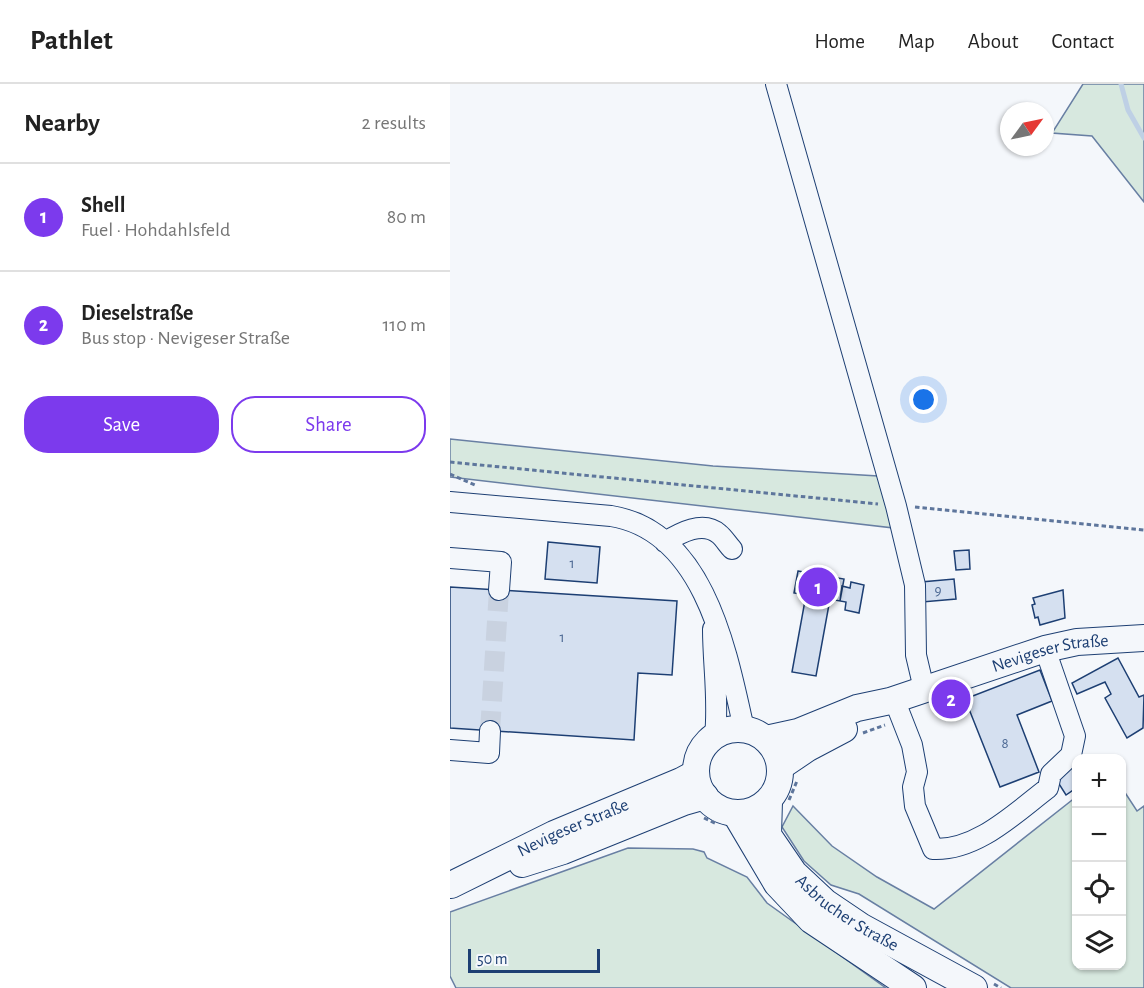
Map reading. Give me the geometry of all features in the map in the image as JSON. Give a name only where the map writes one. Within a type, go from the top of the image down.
[{"type":"main road","name":"Nevigeser Straße","points":[[755,734],[798,732],[856,708],[892,700],[1045,649],[1077,642],[1144,638]]},
{"type":"main road","name":"Nevigeser Straße","points":[[780,767],[808,748],[863,719],[892,700]]},
{"type":"main road","points":[[728,730],[755,734],[773,747],[780,767],[778,802],[735,813],[718,808],[700,784],[701,752],[715,736],[728,730]]},
{"type":"main road","name":"Nevigeser Straße","points":[[450,885],[554,834],[681,781],[700,784]]},
{"type":"main road","name":"Asbrucher Straße","points":[[778,802],[768,835],[794,873],[825,902],[856,938],[905,984]]},
{"type":"main road","name":"Asbrucher Straße","points":[[735,813],[777,884],[811,920],[856,938],[912,954],[974,988]]},
{"type":"street","points":[[776,84],[896,506],[915,585],[916,655],[924,689]]},
{"type":"street","points":[[450,502],[620,517],[640,525],[664,542],[689,569],[714,614],[755,734]]},
{"type":"street","points":[[664,542],[678,534],[703,526],[719,533],[732,549]]},
{"type":"street","points":[[450,558],[501,562],[500,590]]},
{"type":"street","points":[[714,614],[715,736]]},
{"type":"street","points":[[892,700],[912,745],[917,772],[913,787],[915,806],[933,849],[948,850],[990,832],[1048,788],[1052,774],[1071,755],[1075,736],[1045,649]]},
{"type":"street","points":[[450,750],[489,753],[490,731]]},
{"type":"path","points":[[450,462],[1144,530]]},
{"type":"path","points":[[450,474],[470,481],[477,485],[479,490]]},
{"type":"path","points":[[778,802],[793,794],[800,772],[813,757],[808,748]]},
{"type":"shaded area","points":[[1083,84],[1144,84],[1144,202],[1092,136],[1054,133]]},
{"type":"shaded area","points":[[450,439],[713,466],[878,476],[894,528],[450,477]]},
{"type":"shaded area","points":[[1126,794],[1137,811],[1144,806],[1144,988],[1011,988],[859,894],[831,885],[804,861],[782,827],[793,806],[832,846],[877,877],[934,909],[1072,800],[1072,970],[1126,970]]},
{"type":"shaded area","points":[[628,848],[693,849],[704,852],[707,858],[747,877],[767,903],[886,988],[456,988],[450,976],[450,912]]},
{"type":"building","points":[[548,542],[600,547],[597,583],[545,579]]},
{"type":"building","points":[[969,550],[970,569],[956,570],[954,551]]},
{"type":"building","points":[[798,571],[844,579],[840,601],[794,593]]},
{"type":"building","points":[[954,579],[956,599],[922,602],[921,582]]},
{"type":"building","points":[[851,582],[864,585],[859,613],[845,610],[846,602],[840,601],[842,586],[850,588]]},
{"type":"building","points":[[450,587],[677,601],[672,675],[638,673],[634,740],[450,728]]},
{"type":"building","points":[[1063,590],[1065,618],[1040,625],[1038,617],[1035,618],[1033,598]]},
{"type":"building","points":[[806,595],[830,599],[816,676],[792,672]]},
{"type":"building","points":[[1118,658],[1139,697],[1144,695],[1143,728],[1127,738],[1105,698],[1111,694],[1105,682],[1077,694],[1072,683]]},
{"type":"building","points":[[1040,670],[1052,701],[1017,715],[1039,772],[1000,787],[965,699]]},
{"type":"building","points":[[1072,764],[1072,791],[1066,795],[1054,776]]},
{"type":"waterway","points":[[1121,84],[1128,110],[1144,138]]},
{"type":"tunnel","points":[[490,731],[499,590]]},
{"type":"place","name":"Shell","points":[[818,587]]},
{"type":"place","name":"Dieselstraße","points":[[951,699]]}]
